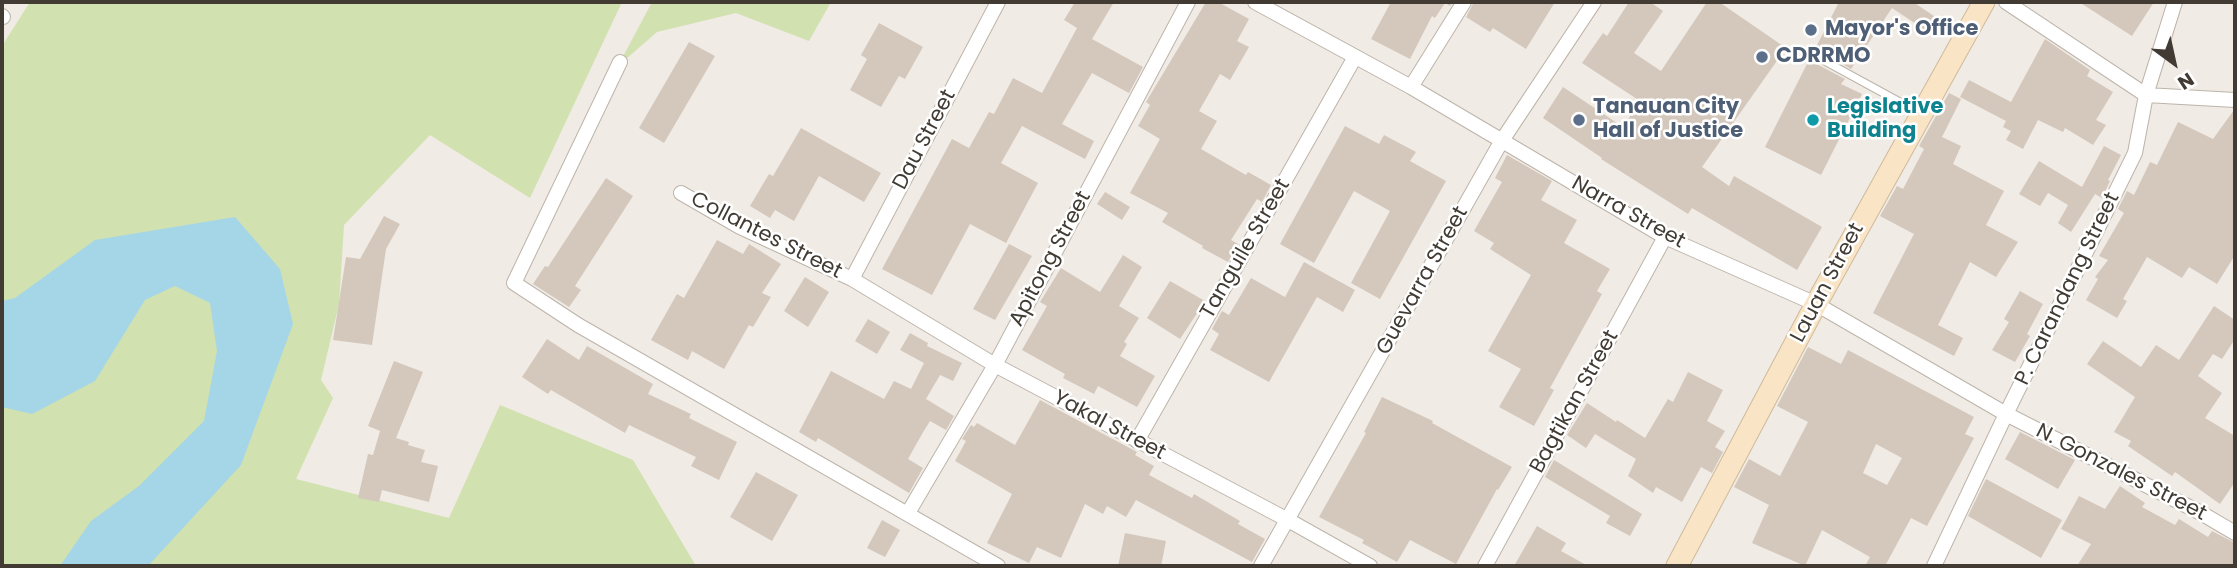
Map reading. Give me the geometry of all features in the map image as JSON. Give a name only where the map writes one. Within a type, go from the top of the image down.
[{"type":"street","name":"Dau Street","points":[[852,279],[998,2]]},
{"type":"street","name":"Apitong Street","points":[[908,513],[995,365],[1188,2]]},
{"type":"street","name":"Narra Street","points":[[1255,2],[1411,87],[1665,237],[1816,304],[2006,414]]},
{"type":"street","points":[[1411,87],[1464,2]]},
{"type":"street","name":"Guevarra Street","points":[[1261,566],[1501,142],[1594,2]]},
{"type":"street","name":"Lauan Street","points":[[1677,566],[1816,304],[1984,2]]},
{"type":"street","points":[[2006,2],[2146,95],[2235,100]]},
{"type":"street","name":"P. Carandang Street","points":[[1934,566],[2135,153],[2146,95],[2175,2]]},
{"type":"street","name":"Tanguile Street","points":[[1137,441],[1354,57]]},
{"type":"street","points":[[620,62],[514,283],[578,325],[998,566]]},
{"type":"street","name":"Collantes Street","points":[[681,193],[740,227],[852,279]]},
{"type":"street","name":"Bagtikan Street","points":[[1485,566],[1665,237]]},
{"type":"street","name":"Yakal Street","points":[[852,279],[995,365],[1370,566]]},
{"type":"street","name":"N. Gonzales Street","points":[[2006,414],[2202,513],[2235,533]]},
{"type":"lane","points":[[1810,52],[1921,113]]},
{"type":"green space","points":[[30,2],[622,2],[530,198],[430,135],[344,225],[339,304],[321,380],[333,398],[296,479],[449,518],[500,405],[633,460],[696,566],[2,566],[2,46]]},
{"type":"green space","points":[[652,2],[831,2],[809,41],[736,13],[657,32],[618,66]]},
{"type":"water","points":[[235,217],[280,269],[293,324],[241,465],[148,566],[60,566],[91,521],[139,486],[204,421],[217,351],[210,303],[175,286],[145,300],[95,381],[32,414],[2,407],[2,301],[15,298],[95,240]]},
{"type":"building","points":[[1075,2],[1114,2],[1092,39],[1143,67],[1129,93],[1092,73],[1062,124],[1094,141],[1085,159],[1022,126],[1001,163],[1038,183],[1006,243],[970,224],[932,295],[882,269],[952,139],[969,148],[989,112],[994,114],[1013,78],[1042,93],[1077,28],[1064,20]]},
{"type":"building","points":[[1206,2],[1218,2],[1249,19],[1237,41],[1249,47],[1230,80],[1220,74],[1199,111],[1217,121],[1201,149],[1246,175],[1248,172],[1271,185],[1262,202],[1257,199],[1231,240],[1238,244],[1228,262],[1162,222],[1168,213],[1130,193],[1160,139],[1138,126],[1150,105],[1146,102]]},
{"type":"building","points":[[1391,2],[1453,2],[1450,6],[1445,3],[1435,18],[1432,16],[1410,59],[1371,39]]},
{"type":"building","points":[[1474,2],[1555,2],[1526,49],[1493,28],[1490,32],[1466,17]]},
{"type":"building","points":[[1629,2],[1650,2],[1663,11],[1634,53],[1661,71],[1707,2],[1719,2],[1786,48],[1702,167],[1729,186],[1734,176],[1822,227],[1797,270],[1692,208],[1688,214],[1601,159],[1543,118],[1563,87],[1623,127],[1640,101],[1582,63],[1603,33],[1607,36]]},
{"type":"building","points":[[1839,2],[1913,2],[1934,16],[1925,30],[1892,8],[1851,69],[1815,49]]},
{"type":"building","points":[[2079,2],[2154,2],[2132,36]]},
{"type":"building","points":[[879,23],[923,47],[905,79],[899,76],[881,107],[850,90],[867,59],[861,55]]},
{"type":"building","points":[[2045,39],[2090,70],[2087,76],[2113,92],[2096,120],[2106,125],[2093,145],[2065,128],[2063,132],[2038,120],[2023,149],[2006,140],[2011,131],[2003,127],[2006,121],[1960,97],[1969,80],[2011,102]]},
{"type":"building","points":[[689,42],[715,56],[664,143],[639,128]]},
{"type":"building","name":"Legislative Building","points":[[1809,60],[1845,79],[1841,84],[1862,94],[1821,175],[1765,147]]},
{"type":"building","points":[[1949,93],[1961,99],[1942,137],[1961,146],[1953,164],[2004,191],[1986,225],[2018,242],[1996,277],[1970,262],[1938,325],[1963,338],[1954,356],[1873,313],[1914,234],[1880,216],[1897,186],[1903,189],[1924,149],[1919,146]]},
{"type":"building","points":[[2234,110],[2235,255],[2217,284],[2189,267],[2182,278],[2147,257],[2123,299],[2127,301],[2117,318],[2086,300],[2098,279],[2095,277],[2108,260],[2099,256],[2124,213],[2118,209],[2127,191],[2134,195],[2150,162],[2157,165],[2178,122],[2213,139]]},
{"type":"building","points":[[1345,126],[1379,144],[1384,135],[1416,152],[1410,161],[1446,181],[1380,299],[1351,283],[1390,211],[1354,191],[1314,263],[1280,244]]},
{"type":"building","points":[[801,128],[881,173],[864,202],[819,176],[794,221],[775,210],[770,218],[750,206],[769,174],[773,176]]},
{"type":"building","points":[[2104,146],[2121,155],[2102,198],[2095,194],[2071,232],[2058,223],[2068,205],[2048,193],[2040,206],[2019,194],[2039,161],[2082,187]]},
{"type":"building","points":[[1507,155],[1552,181],[1541,200],[1577,220],[1564,243],[1610,269],[1597,291],[1602,294],[1550,388],[1554,390],[1534,426],[1499,407],[1521,369],[1488,351],[1531,275],[1490,249],[1494,243],[1474,231],[1502,182],[1495,178]]},
{"type":"building","points":[[606,178],[633,196],[575,286],[581,290],[569,307],[533,284],[545,266],[548,267]]},
{"type":"building","points":[[1105,192],[1130,207],[1122,220],[1097,204]]},
{"type":"building","points":[[384,216],[400,224],[386,249],[372,345],[333,340],[346,257],[360,259]]},
{"type":"building","points":[[717,240],[743,254],[749,244],[781,264],[762,293],[771,297],[753,327],[749,325],[724,369],[692,351],[688,360],[651,340],[677,294],[684,298]]},
{"type":"building","points":[[1009,244],[1032,256],[995,320],[973,309]]},
{"type":"building","points":[[1123,255],[1142,267],[1119,306],[1139,318],[1124,342],[1127,344],[1120,356],[1155,376],[1137,407],[1098,386],[1094,394],[1063,378],[1065,374],[1022,350],[1047,306],[1040,302],[1061,268],[1100,292]]},
{"type":"building","points":[[1304,262],[1355,290],[1343,312],[1317,297],[1269,382],[1210,350],[1219,334],[1212,329],[1222,311],[1229,315],[1251,278],[1285,297]]},
{"type":"building","points":[[805,277],[829,292],[808,327],[784,311]]},
{"type":"building","points":[[1170,281],[1205,301],[1180,339],[1147,318]]},
{"type":"building","points":[[2020,291],[2043,304],[2027,334],[2030,336],[2015,362],[1992,350],[2009,322],[2004,319]]},
{"type":"building","points":[[2214,306],[2235,320],[2235,339],[2222,359],[2213,354],[2198,376],[2222,393],[2205,418],[2235,436],[2235,482],[2220,504],[2175,472],[2172,476],[2128,446],[2131,441],[2114,432],[2135,397],[2087,364],[2103,341],[2141,367],[2156,345],[2179,360]]},
{"type":"building","points":[[868,319],[890,332],[877,354],[855,341]]},
{"type":"building","points":[[910,333],[928,343],[927,346],[962,363],[953,381],[940,375],[926,399],[954,416],[946,430],[930,421],[922,434],[908,459],[923,468],[909,493],[818,438],[816,442],[799,432],[831,371],[884,399],[894,381],[911,389],[924,363],[900,350]]},
{"type":"building","points":[[547,339],[579,360],[587,346],[653,384],[648,394],[691,414],[689,418],[737,442],[719,480],[691,466],[696,457],[629,425],[625,433],[551,390],[548,394],[522,377]]},
{"type":"building","points":[[1808,347],[1841,364],[1848,350],[1974,417],[1965,434],[1974,438],[1927,526],[1911,518],[1885,566],[1865,566],[1870,557],[1822,530],[1805,566],[1752,543],[1769,505],[1734,487],[1749,459],[1780,476],[1808,422],[1777,406]],"holes":[[[1876,444],[1902,458],[1887,485],[1863,473]]]},
{"type":"building","points":[[394,361],[423,372],[396,438],[425,450],[421,462],[438,466],[429,502],[382,490],[379,502],[358,498],[368,454],[373,455],[380,431],[368,426]]},
{"type":"building","points":[[1688,372],[1723,390],[1707,421],[1725,431],[1715,447],[1723,452],[1712,473],[1701,467],[1682,502],[1656,487],[1653,493],[1628,476],[1636,459],[1595,434],[1586,448],[1567,435],[1587,403],[1645,438],[1668,399],[1673,402]]},
{"type":"building","points":[[1382,397],[1433,421],[1432,423],[1512,467],[1456,564],[1410,540],[1397,562],[1362,543],[1364,540],[1319,517],[1366,433],[1364,432]]},
{"type":"building","points":[[1040,400],[1137,452],[1135,455],[1154,466],[1149,475],[1192,498],[1194,494],[1265,539],[1252,562],[1136,500],[1126,517],[1107,506],[1103,514],[1085,504],[1061,558],[1037,547],[1029,563],[987,543],[1012,494],[955,461],[966,441],[962,439],[971,425],[974,427],[977,423],[1015,445]]},
{"type":"building","points":[[2020,432],[2075,460],[2058,489],[2005,459]]},
{"type":"building","points":[[1554,460],[1642,514],[1630,536],[1606,523],[1610,516],[1545,477]]},
{"type":"building","points":[[756,472],[798,495],[772,541],[730,517]]},
{"type":"building","points":[[1986,479],[2062,520],[2041,558],[1968,516]]},
{"type":"building","points":[[2120,486],[2145,503],[2142,507],[2175,525],[2179,519],[2208,537],[2212,531],[2235,543],[2235,566],[2077,566],[2091,544],[2061,529],[2079,496],[2105,509]]},
{"type":"building","points":[[882,520],[900,530],[885,557],[867,548]]},
{"type":"building","points":[[1537,526],[1566,543],[1561,551],[1588,566],[1514,566]]},
{"type":"building","points":[[1125,533],[1166,541],[1161,566],[1118,566]]},
{"type":"place","name":"Mayor's Office","points":[[1811,30]]},
{"type":"place","name":"CDRRMO","points":[[1762,57]]},
{"type":"place","name":"Tanauan City Hall of Justice","points":[[1579,120]]},
{"type":"place","name":"Legislative Building","points":[[1813,120]]}]
